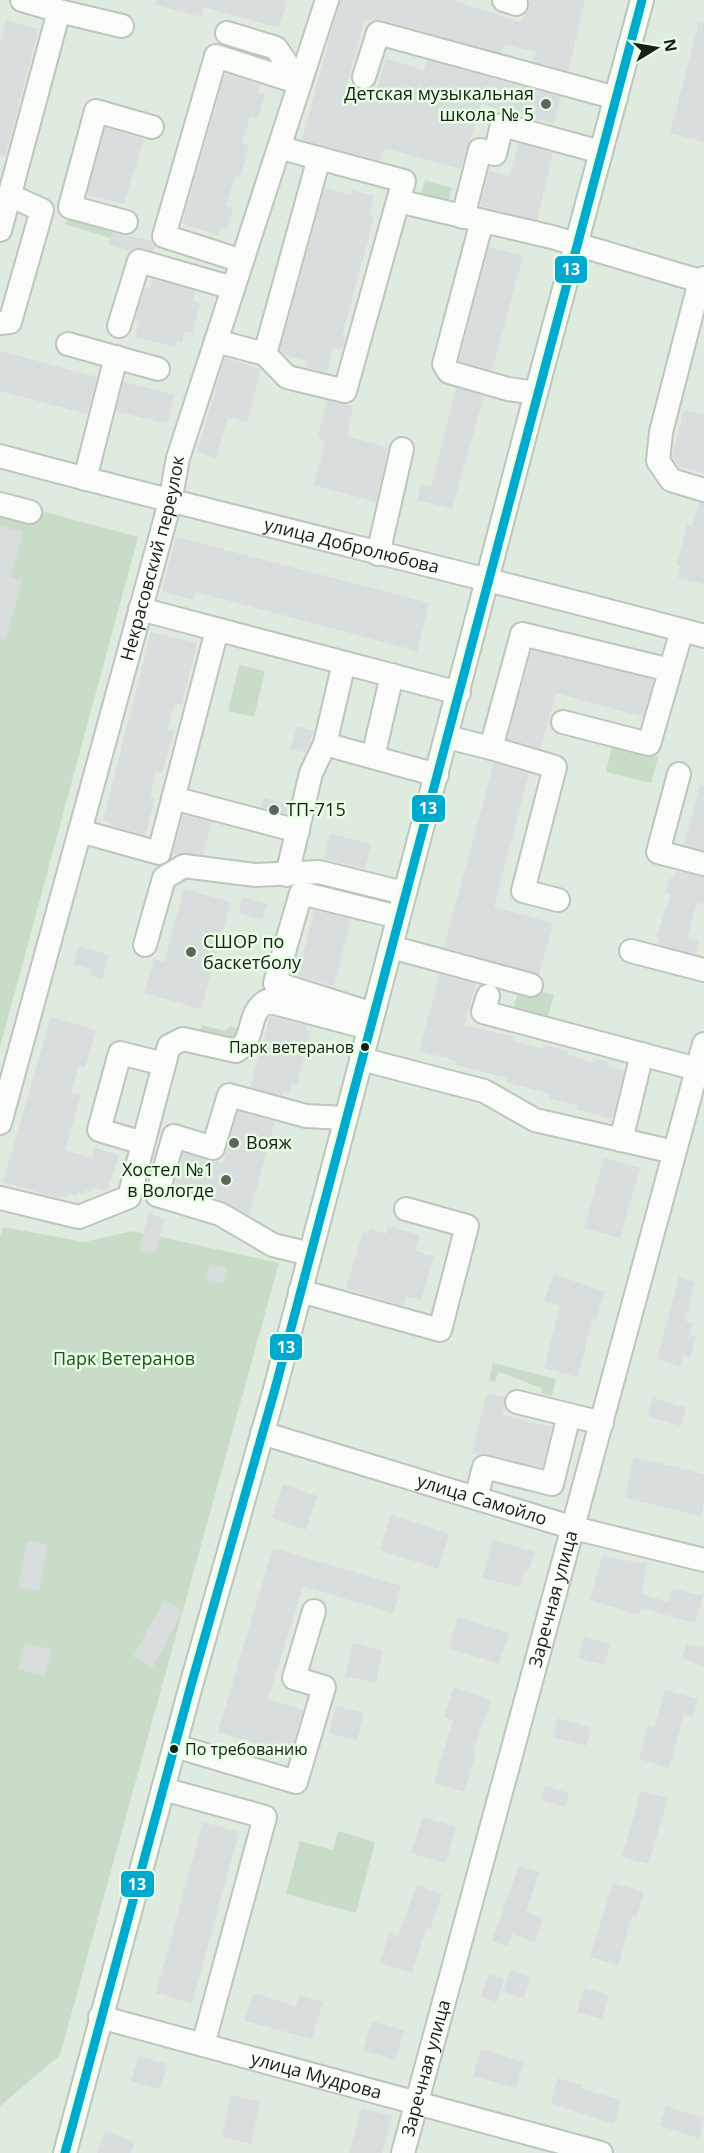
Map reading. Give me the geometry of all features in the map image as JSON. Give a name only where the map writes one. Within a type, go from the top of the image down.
[{"type":"street","points":[[22,0],[122,26]]},
{"type":"street","name":"Некрасовский переулок","points":[[0,1124],[170,502],[178,458],[281,148],[327,0]]},
{"type":"street","points":[[64,2153],[310,1254],[575,244],[642,0]]},
{"type":"street","points":[[0,230],[7,186],[59,10]]},
{"type":"street","points":[[228,33],[276,48],[300,83]]},
{"type":"street","points":[[364,77],[378,33],[616,98]]},
{"type":"street","points":[[242,261],[164,236],[216,56],[300,83]]},
{"type":"street","points":[[70,207],[96,111],[152,127]]},
{"type":"street","points":[[536,393],[508,389],[449,372],[444,364],[472,219],[480,150],[495,154],[501,125],[601,152]]},
{"type":"street","points":[[216,340],[265,354],[287,377],[345,391],[404,181],[281,148]]},
{"type":"street","points":[[265,354],[319,158]]},
{"type":"street","points":[[7,186],[42,210],[54,211],[70,207],[126,222]]},
{"type":"street","points":[[398,201],[575,244],[702,279],[661,432],[658,461],[671,480],[704,490]]},
{"type":"street","points":[[0,323],[10,322],[42,210]]},
{"type":"street","points":[[119,326],[140,261],[233,288]]},
{"type":"street","points":[[68,344],[158,369]]},
{"type":"street","points":[[85,479],[116,357]]},
{"type":"street","points":[[378,554],[402,449]]},
{"type":"street","name":"улица Добролюбова","points":[[0,456],[170,502],[704,636]]},
{"type":"street","points":[[0,504],[30,512]]},
{"type":"street","points":[[140,609],[459,693]]},
{"type":"street","points":[[80,831],[159,853],[218,630]]},
{"type":"street","points":[[563,722],[650,744],[682,630]]},
{"type":"street","points":[[491,748],[522,634],[670,670]]},
{"type":"street","points":[[287,875],[312,773],[326,744],[344,663]]},
{"type":"street","points":[[373,757],[392,675]]},
{"type":"street","points":[[447,737],[555,767],[523,891],[558,900]]},
{"type":"street","points":[[326,744],[437,775]]},
{"type":"street","points":[[679,774],[658,852],[704,864]]},
{"type":"street","points":[[173,798],[298,831]]},
{"type":"street","points":[[145,945],[164,878],[184,866],[256,875],[319,872],[404,893]]},
{"type":"street","points":[[371,1021],[274,983],[301,893],[398,917]]},
{"type":"street","points":[[391,947],[531,985]]},
{"type":"street","points":[[631,951],[704,970]]},
{"type":"street","points":[[488,996],[483,1012],[697,1069]]},
{"type":"street","points":[[0,1198],[79,1217],[129,1197],[169,1046],[179,1040],[232,1052],[240,1050],[246,1044],[256,1010],[267,1001],[371,1021]]},
{"type":"street","name":"Заречная улица","points":[[403,2153],[704,1044]]},
{"type":"street","points":[[143,1143],[99,1130],[120,1053],[164,1064]]},
{"type":"street","points":[[621,1140],[642,1054]]},
{"type":"street","points":[[361,1059],[484,1091],[535,1120],[674,1152]]},
{"type":"street","points":[[310,1254],[273,1245],[220,1214],[157,1195],[174,1136],[213,1148],[229,1095],[306,1116],[345,1118]]},
{"type":"street","points":[[300,1291],[440,1330],[467,1226],[406,1209]]},
{"type":"street","points":[[517,1402],[602,1423]]},
{"type":"street","points":[[476,1498],[484,1467],[552,1484],[569,1415]]},
{"type":"street","name":"улица Самойло","points":[[262,1432],[574,1528],[704,1560]]},
{"type":"street","points":[[175,1746],[296,1782],[324,1687],[294,1678],[314,1611]]},
{"type":"street","points":[[163,1789],[265,1817],[203,2044]]},
{"type":"street","name":"улица Мудрова","points":[[100,2017],[417,2101],[601,2153]]},
{"type":"green space","points":[[425,180],[452,188],[447,205],[420,197]]},
{"type":"green space","points":[[71,217],[114,227],[111,238],[64,224]]},
{"type":"green space","points":[[0,500],[138,537],[0,1047]]},
{"type":"green space","points":[[239,665],[265,671],[254,717],[228,711]]},
{"type":"green space","points":[[612,746],[658,757],[651,783],[606,772]]},
{"type":"green space","points":[[519,986],[554,995],[548,1016],[514,1007]]},
{"type":"green space","points":[[202,1025],[225,1031],[230,1026],[244,1030],[241,1041],[199,1037]]},
{"type":"green space","name":"Парк Ветеранов","points":[[3,1227],[84,1242],[133,1231],[279,1263],[60,2055],[0,2106],[0,1237]]},
{"type":"green space","points":[[493,1363],[556,1379],[552,1396],[541,1393],[542,1388],[498,1372],[495,1382],[489,1380]]},
{"type":"green space","points":[[338,1831],[375,1842],[356,1913],[286,1894],[300,1841],[333,1850]]},
{"type":"building","points":[[156,0],[287,0],[279,28],[204,7],[202,17],[155,5]]},
{"type":"building","points":[[340,0],[452,0],[520,22],[529,9],[529,0],[585,0],[568,71],[533,61],[536,52],[504,44],[501,53],[382,20],[364,20],[346,87],[375,95],[386,59],[424,70],[427,60],[561,97],[554,124],[481,104],[461,169],[384,148],[381,161],[302,140]]},
{"type":"building","points":[[6,20],[39,29],[5,157],[0,156],[0,43]]},
{"type":"building","points":[[699,22],[704,23],[704,142],[670,133]]},
{"type":"building","points":[[225,74],[260,84],[258,92],[265,94],[258,118],[250,116],[242,144],[249,146],[240,177],[235,176],[226,206],[233,208],[227,230],[221,228],[219,235],[182,224]]},
{"type":"building","points":[[105,128],[144,139],[124,204],[87,195]]},
{"type":"building","points":[[518,143],[553,153],[537,220],[480,206],[489,171],[510,177]]},
{"type":"building","points":[[325,188],[351,195],[352,190],[374,196],[369,216],[374,217],[342,336],[346,337],[342,350],[333,348],[327,373],[305,367],[307,361],[285,355],[280,350]]},
{"type":"building","points":[[112,232],[152,241],[155,246],[153,251],[136,248],[130,251],[109,245]]},
{"type":"building","points":[[489,247],[523,256],[492,370],[459,361]]},
{"type":"building","points":[[152,279],[195,291],[193,301],[200,303],[192,333],[184,332],[182,343],[176,341],[175,347],[135,337],[139,322],[135,320],[145,287],[150,288]]},
{"type":"building","points":[[0,351],[97,377],[87,414],[0,391]]},
{"type":"building","points":[[225,358],[261,369],[247,422],[228,417],[216,458],[197,452]]},
{"type":"building","points":[[124,382],[174,395],[167,424],[116,411]]},
{"type":"building","points":[[456,388],[484,396],[452,509],[417,500],[421,485],[431,487]]},
{"type":"building","points":[[327,401],[353,406],[347,436],[388,448],[376,502],[314,485],[325,443],[318,436]]},
{"type":"building","points":[[684,410],[704,415],[704,473],[678,466],[672,457]]},
{"type":"building","points":[[699,503],[704,503],[704,584],[678,578],[681,566],[677,565],[687,525],[692,527]]},
{"type":"building","points":[[0,526],[23,532],[11,577],[23,580],[5,640],[0,639]]},
{"type":"building","points":[[176,537],[429,603],[417,651],[196,592],[194,600],[162,591]]},
{"type":"building","points":[[151,632],[197,643],[182,705],[175,703],[167,729],[174,731],[162,773],[156,771],[150,797],[155,798],[145,835],[110,825],[111,822],[103,820]]},
{"type":"building","points":[[532,650],[654,680],[643,717],[556,693],[540,749],[507,739]]},
{"type":"building","points":[[297,726],[314,731],[306,753],[290,749]]},
{"type":"building","points":[[494,763],[529,773],[494,907],[553,923],[539,975],[444,947]]},
{"type":"building","points":[[700,785],[704,786],[704,850],[684,845]]},
{"type":"building","points":[[264,798],[288,804],[286,814],[261,807]]},
{"type":"building","points":[[183,815],[212,822],[203,855],[173,854]]},
{"type":"building","points":[[330,834],[371,844],[365,869],[324,859]]},
{"type":"building","points":[[677,871],[704,877],[704,904],[697,902],[687,938],[698,941],[695,954],[657,944],[659,939],[656,938],[671,894],[666,893],[670,878],[673,879]]},
{"type":"building","points":[[184,889],[231,902],[201,1009],[144,993],[154,959],[164,962]]},
{"type":"building","points":[[243,897],[267,904],[262,920],[239,913]]},
{"type":"building","points":[[314,910],[351,919],[334,986],[292,974],[297,955],[303,956]]},
{"type":"building","points":[[79,946],[109,955],[102,979],[89,975],[90,969],[74,964]]},
{"type":"building","points":[[440,974],[476,984],[464,1025],[515,1037],[514,1041],[543,1049],[544,1045],[568,1051],[567,1055],[595,1063],[596,1059],[609,1062],[608,1066],[624,1071],[612,1119],[549,1098],[551,1094],[506,1082],[507,1078],[456,1065],[457,1061],[419,1051]]},
{"type":"building","points":[[270,1016],[307,1026],[306,1030],[311,1032],[297,1085],[292,1083],[289,1093],[284,1092],[282,1096],[250,1087]]},
{"type":"building","points":[[51,1017],[96,1030],[85,1067],[79,1065],[71,1092],[81,1094],[65,1150],[92,1158],[95,1148],[119,1155],[107,1191],[92,1187],[91,1192],[85,1190],[84,1194],[78,1192],[77,1196],[68,1193],[67,1197],[60,1195],[59,1198],[3,1182]]},
{"type":"building","points":[[238,1111],[275,1122],[249,1215],[224,1201],[174,1186],[183,1153],[223,1163]]},
{"type":"building","points":[[604,1158],[640,1168],[620,1238],[584,1228]]},
{"type":"building","points":[[149,1214],[165,1219],[155,1253],[139,1249]]},
{"type":"building","points":[[388,1226],[419,1235],[415,1251],[434,1256],[421,1300],[406,1296],[403,1306],[346,1288],[363,1232],[368,1234],[370,1229],[386,1234]]},
{"type":"building","points":[[210,1264],[227,1269],[223,1284],[206,1279]]},
{"type":"building","points":[[554,1274],[605,1292],[596,1319],[593,1318],[578,1377],[544,1368],[560,1306],[544,1301]]},
{"type":"building","points":[[679,1277],[695,1282],[685,1321],[693,1323],[689,1335],[696,1336],[690,1357],[683,1355],[680,1366],[657,1359]]},
{"type":"building","points":[[490,1394],[505,1397],[503,1415],[552,1427],[542,1468],[487,1454],[472,1454],[486,1396]]},
{"type":"building","points":[[653,1398],[686,1408],[681,1426],[647,1416]]},
{"type":"building","points":[[634,1457],[704,1474],[704,1502],[701,1516],[625,1498]]},
{"type":"building","points":[[283,1484],[317,1496],[306,1530],[272,1518]]},
{"type":"building","points":[[391,1515],[449,1534],[438,1569],[380,1550]]},
{"type":"building","points":[[493,1540],[535,1552],[529,1570],[525,1569],[520,1587],[482,1578]]},
{"type":"building","points":[[27,1541],[48,1545],[39,1591],[18,1587]]},
{"type":"building","points":[[273,1548],[401,1586],[393,1613],[303,1586],[268,1699],[303,1710],[290,1754],[218,1732]]},
{"type":"building","points":[[602,1556],[647,1564],[642,1594],[668,1602],[672,1588],[703,1596],[695,1623],[641,1608],[639,1615],[590,1600]]},
{"type":"building","points":[[164,1600],[183,1610],[153,1667],[133,1657]]},
{"type":"building","points":[[458,1617],[509,1633],[499,1664],[449,1648]]},
{"type":"building","points":[[584,1637],[610,1644],[604,1665],[578,1658]]},
{"type":"building","points":[[25,1643],[52,1650],[45,1676],[18,1669]]},
{"type":"building","points":[[353,1643],[383,1651],[376,1683],[345,1676]]},
{"type":"building","points":[[686,1645],[704,1648],[704,1666],[682,1659]]},
{"type":"building","points":[[454,1687],[491,1700],[473,1751],[476,1752],[464,1792],[434,1783],[453,1720],[444,1717]]},
{"type":"building","points":[[665,1690],[698,1699],[693,1717],[684,1714],[669,1768],[639,1759],[648,1726],[654,1728]]},
{"type":"building","points":[[336,1706],[364,1713],[357,1740],[329,1733]]},
{"type":"building","points":[[558,1718],[591,1728],[586,1746],[553,1737]]},
{"type":"building","points":[[545,1786],[569,1793],[565,1807],[541,1800]]},
{"type":"building","points":[[641,1791],[668,1798],[648,1864],[622,1857]]},
{"type":"building","points":[[423,1817],[456,1827],[445,1863],[411,1853]]},
{"type":"building","points":[[203,1822],[239,1832],[192,2003],[156,1993]]},
{"type":"building","points":[[519,1866],[539,1872],[526,1912],[543,1918],[535,1942],[512,1934],[508,1946],[492,1941]]},
{"type":"building","points":[[613,1883],[644,1892],[636,1918],[632,1916],[618,1965],[590,1957]]},
{"type":"building","points":[[417,1885],[442,1894],[430,1929],[426,1927],[412,1973],[380,1963],[389,1934],[398,1936]]},
{"type":"building","points":[[510,1970],[530,1977],[524,1998],[503,1992]]},
{"type":"building","points":[[489,1974],[504,1979],[497,2002],[481,1997]]},
{"type":"building","points":[[584,1988],[609,1995],[602,2019],[577,2012]]},
{"type":"building","points":[[253,1993],[296,2006],[299,1995],[323,2002],[312,2039],[245,2021]]},
{"type":"building","points":[[372,2021],[404,2031],[395,2060],[363,2050]]},
{"type":"building","points":[[481,2049],[524,2062],[516,2088],[473,2076]]},
{"type":"building","points":[[139,2056],[167,2064],[160,2089],[131,2081]]},
{"type":"building","points":[[558,2078],[583,2085],[582,2089],[621,2100],[614,2124],[551,2103]]},
{"type":"building","points":[[231,2095],[260,2102],[251,2144],[222,2137]]},
{"type":"building","points":[[666,2106],[704,2118],[699,2138],[660,2126]]},
{"type":"building","points":[[362,2108],[392,2116],[382,2153],[349,2153]]},
{"type":"building","points":[[105,2131],[135,2142],[131,2153],[97,2153]]},
{"type":"transit line","name":"13","points":[[65,2153],[190,1689],[275,1389],[642,0]]},
{"type":"place","name":"Детская музыкальная школа № 5","points":[[546,104]]},
{"type":"place","name":"ТП-715","points":[[274,810]]},
{"type":"place","name":"СШОР по баскетболу","points":[[191,952]]},
{"type":"place","name":"Парк ветеранов","points":[[365,1047]]},
{"type":"place","name":"Вояж","points":[[234,1143]]},
{"type":"place","name":"Хостел №1 в Вологде","points":[[226,1180]]},
{"type":"place","name":"По требованию","points":[[174,1749]]}]
